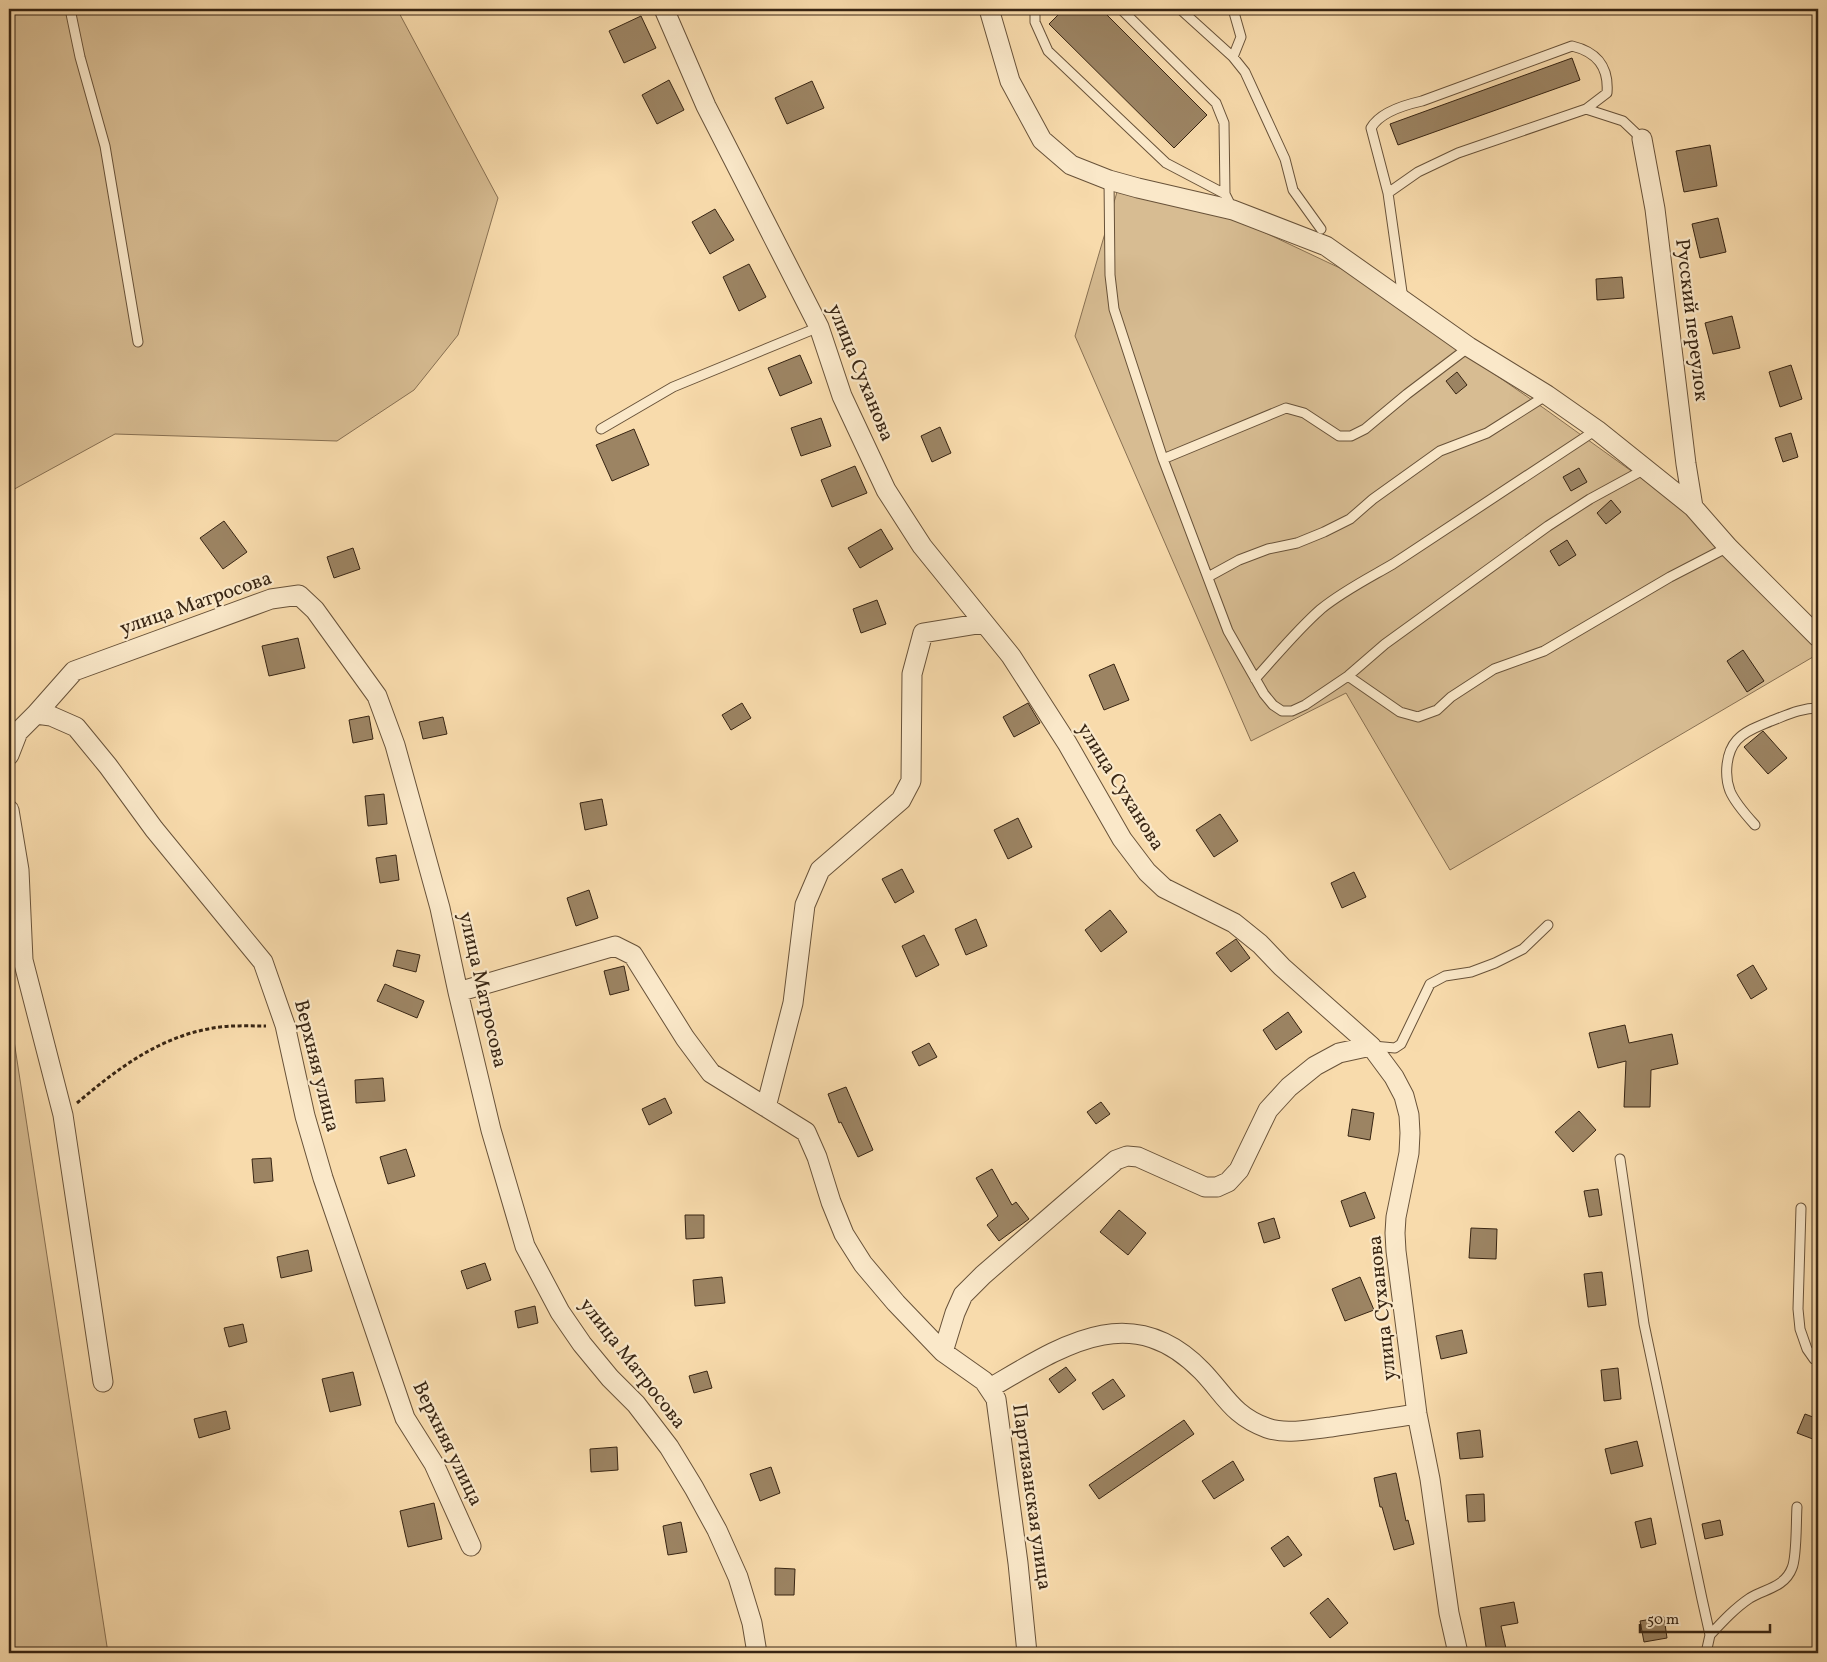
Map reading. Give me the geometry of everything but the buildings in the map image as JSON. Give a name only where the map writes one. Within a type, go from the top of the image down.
[{"type":"street","name":"улица Суханова","points":[[664,9],[706,106],[819,327],[842,396],[886,490],[922,546],[1011,656],[1067,743],[1122,839],[1147,872],[1164,888],[1234,923],[1260,944],[1282,967],[1371,1046],[1394,1077],[1404,1096],[1409,1115],[1409,1153],[1396,1217],[1395,1233],[1417,1414],[1430,1479],[1449,1613],[1458,1653]]},
{"type":"street","points":[[989,9],[1010,81],[1042,140],[1071,165],[1109,180],[1138,188],[1229,202],[1326,246],[1469,348],[1546,395],[1596,430],[1645,468],[1693,507],[1728,547],[1818,638]]},
{"type":"street","name":"Русский переулок","points":[[1642,139],[1655,209],[1686,464],[1693,507]]},
{"type":"street","name":"улица Матросова","points":[[36,714],[74,671],[271,599],[299,595],[315,610],[377,696],[395,745],[440,908],[491,1130],[525,1246],[560,1312],[582,1344],[610,1378],[636,1404],[669,1447],[694,1488],[717,1530],[738,1577],[752,1623],[757,1653]]},
{"type":"street","points":[[766,1107],[793,1003],[805,905],[820,870],[902,800],[911,781],[912,674],[923,633],[984,623]]},
{"type":"street","points":[[9,755],[18,732],[36,714]]},
{"type":"street","name":"Верхняя улица","points":[[36,714],[51,716],[76,727],[108,766],[154,830],[263,962],[284,1025],[305,1116],[322,1178],[405,1418],[434,1464],[471,1546]]},
{"type":"street","points":[[9,810],[19,870],[23,960],[63,1115],[103,1382]]},
{"type":"street","name":"Партизанская улица","points":[[458,992],[616,946],[634,955],[685,1038],[711,1073],[806,1132],[817,1157],[831,1202],[844,1234],[863,1264],[896,1303],[943,1352],[984,1381],[996,1399],[1018,1563],[1027,1653]]},
{"type":"street","points":[[943,1352],[955,1313],[963,1295],[1116,1160],[1127,1156],[1138,1157],[1205,1187],[1217,1187],[1228,1182],[1239,1170],[1268,1110],[1288,1087],[1315,1066],[1339,1053],[1371,1046]]},
{"type":"street","points":[[990,1388],[1072,1343],[1101,1336],[1127,1333],[1151,1337],[1170,1345],[1191,1360],[1237,1412],[1251,1421],[1268,1428],[1282,1431],[1304,1430],[1417,1414]]},
{"type":"lane","points":[[70,9],[80,57],[105,146],[138,342]]},
{"type":"lane","points":[[1035,9],[1035,22],[1048,51],[1166,164],[1229,202]]},
{"type":"lane","points":[[1121,9],[1216,103],[1224,123],[1229,202]]},
{"type":"lane","points":[[1180,9],[1233,57],[1245,72],[1281,151],[1293,190],[1321,229]]},
{"type":"lane","points":[[1233,9],[1241,37],[1233,57]]},
{"type":"lane","points":[[1388,193],[1418,172],[1458,153],[1586,109],[1607,93],[1608,85],[1604,67],[1596,57],[1582,48],[1572,46],[1422,101],[1405,105],[1374,122],[1371,128],[1388,193],[1403,302]]},
{"type":"lane","points":[[1586,109],[1623,121],[1642,139]]},
{"type":"lane","points":[[1109,180],[1110,275],[1114,309],[1163,459],[1228,631],[1264,694],[1272,705],[1282,711],[1292,711],[1305,705],[1348,676],[1385,644],[1548,526],[1645,468]]},
{"type":"lane","points":[[600,429],[674,387],[819,327]]},
{"type":"lane","points":[[1163,459],[1286,408],[1304,413],[1339,436],[1351,436],[1365,429],[1407,394],[1469,348]]},
{"type":"lane","points":[[1208,577],[1246,557],[1268,549],[1297,543],[1333,528],[1350,518],[1373,499],[1440,451],[1487,432],[1546,395]]},
{"type":"lane","points":[[1255,679],[1323,608],[1358,584],[1394,564],[1596,430]]},
{"type":"lane","points":[[1348,676],[1400,712],[1418,716],[1437,710],[1451,697],[1494,669],[1544,651],[1670,576],[1728,547]]},
{"type":"lane","points":[[1754,825],[1730,791],[1726,771],[1730,755],[1737,740],[1749,731],[1805,708],[1818,708]]},
{"type":"lane","points":[[1371,1046],[1395,1048],[1401,1044],[1430,984],[1445,976],[1470,972],[1495,963],[1523,949],[1548,925]]},
{"type":"lane","points":[[1620,1159],[1644,1324],[1710,1635],[1706,1653]]},
{"type":"lane","points":[[1801,1208],[1798,1310],[1800,1329],[1807,1349],[1814,1359],[1818,1360]]},
{"type":"lane","points":[[1710,1635],[1731,1613],[1752,1597],[1772,1588],[1787,1578],[1793,1566],[1797,1507]]},
{"type":"path","points":[[63,1115],[105,1079],[132,1060],[173,1038],[214,1028],[284,1025]]},
{"type":"shaded area","points":[[9,9],[397,9],[498,198],[458,335],[414,390],[337,441],[115,434],[9,492]]},
{"type":"shaded area","points":[[1117,192],[1234,218],[1344,270],[1545,409],[1687,511],[1818,643],[1818,654],[1450,870],[1346,693],[1251,741],[1075,336]]},
{"type":"shaded area","points":[[9,1008],[108,1653],[9,1653]]}]
